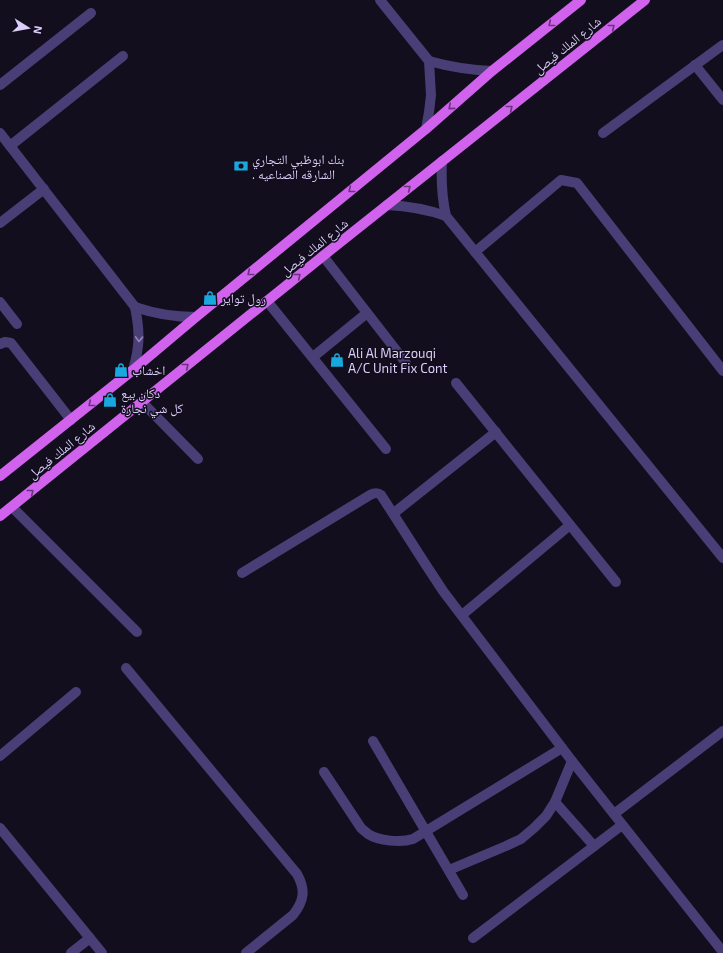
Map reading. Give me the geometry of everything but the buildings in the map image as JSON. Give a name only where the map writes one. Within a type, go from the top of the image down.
[{"type":"main road","name":"شارع الملك فيصل","points":[[0,476],[133,370],[426,129],[492,71],[581,0]]},
{"type":"main road","name":"شارع الملك فيصل","points":[[0,516],[323,256],[645,0]]},
{"type":"street","points":[[380,0],[429,61],[460,69],[492,71]]},
{"type":"street","points":[[0,85],[91,13]]},
{"type":"street","points":[[603,133],[723,45]]},
{"type":"street","points":[[10,146],[123,56]]},
{"type":"street","points":[[426,129],[431,95],[429,61]]},
{"type":"street","points":[[694,65],[723,100]]},
{"type":"street","points":[[0,133],[135,307],[139,339],[133,370]]},
{"type":"street","points":[[442,161],[441,189],[446,216],[723,558]]},
{"type":"street","points":[[475,252],[561,180],[577,183],[723,371]]},
{"type":"street","points":[[0,223],[44,189]]},
{"type":"street","points":[[387,205],[419,208],[446,216]]},
{"type":"street","points":[[323,256],[406,363]]},
{"type":"street","points":[[267,301],[386,449]]},
{"type":"street","points":[[0,302],[17,324]]},
{"type":"street","points":[[135,307],[165,315],[196,317]]},
{"type":"street","points":[[313,357],[367,313]]},
{"type":"street","points":[[0,344],[4,342],[11,343],[70,420]]},
{"type":"street","points":[[456,383],[616,582]]},
{"type":"street","points":[[142,402],[198,459]]},
{"type":"street","points":[[394,513],[496,432]]},
{"type":"street","points":[[242,573],[374,493],[381,494],[436,580],[462,615],[572,761],[723,952]]},
{"type":"street","points":[[12,507],[137,632]]},
{"type":"street","points":[[462,615],[570,525]]},
{"type":"street","points":[[126,668],[297,874],[301,882],[303,891],[302,900],[293,916],[246,953]]},
{"type":"street","points":[[0,756],[76,692]]},
{"type":"street","points":[[614,814],[723,731]]},
{"type":"street","points":[[373,741],[463,895]]},
{"type":"street","points":[[324,772],[361,828],[369,835],[401,842],[413,839],[562,748]]},
{"type":"street","points":[[448,870],[506,846],[521,838],[534,828],[546,816],[555,802],[572,761]]},
{"type":"street","points":[[555,802],[594,846]]},
{"type":"street","points":[[473,938],[622,825]]},
{"type":"street","points":[[0,828],[102,953]]},
{"type":"street","points":[[71,953],[90,938]]},
{"type":"place","name":"بنك ابوظبي التجاري . الشارقه الصناعيه","points":[[241,166]]},
{"type":"place","name":"رول تواير","points":[[210,298]]},
{"type":"place","name":"Ali Al Marzouqi A/C Unit Fix Cont","points":[[337,360]]},
{"type":"place","name":"اخشاب","points":[[121,370]]},
{"type":"place","name":"دكان بيع كل شي نجارة","points":[[110,400]]}]
